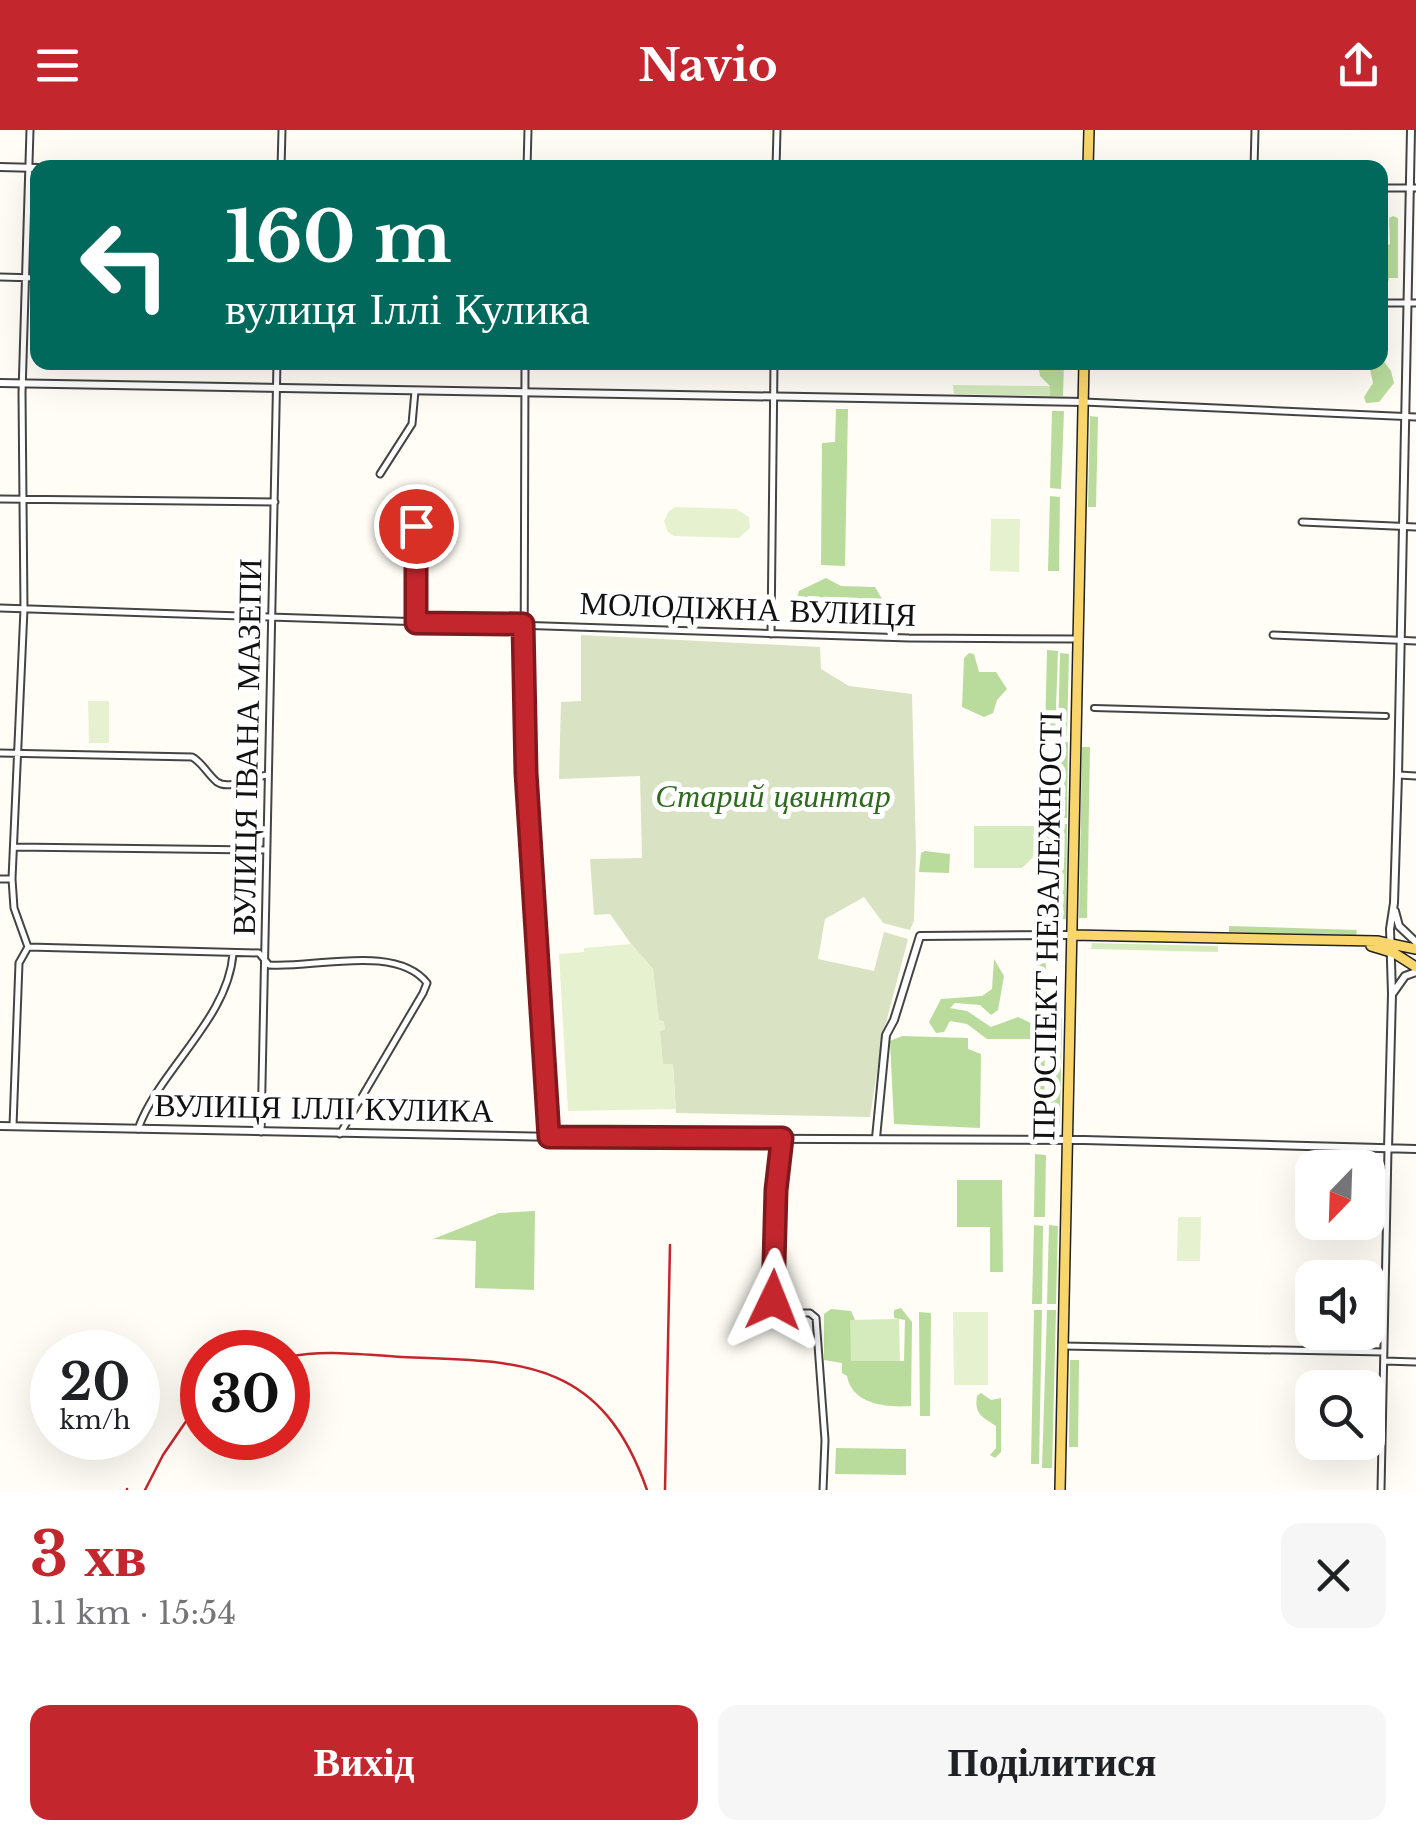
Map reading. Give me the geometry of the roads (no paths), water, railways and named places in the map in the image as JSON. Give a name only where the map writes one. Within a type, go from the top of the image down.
[{"type":"main road","points":[[1088,160],[1089,130]]},
{"type":"main road","name":"ПРОСПЕКТ НЕЗАЛЕЖНОСТІ","points":[[1060,1490],[1084,370]]},
{"type":"main road","points":[[1072,935],[1364,943],[1396,947],[1403,961],[1416,969]]},
{"type":"street","points":[[30,130],[33,160]]},
{"type":"street","points":[[281,160],[282,130]]},
{"type":"street","points":[[527,160],[528,130]]},
{"type":"street","points":[[776,160],[777,130]]},
{"type":"street","points":[[1254,160],[1255,130]]},
{"type":"street","points":[[1396,947],[1400,641],[1412,302],[1411,130]]},
{"type":"street","points":[[0,167],[30,167]]},
{"type":"street","points":[[13,1126],[19,963],[28,947],[14,908],[12,879],[24,609],[22,384],[30,230]]},
{"type":"street","points":[[0,277],[27,278]]},
{"type":"street","name":"ВУЛИЦЯ ІВАНА МАЗЕПИ","points":[[261,1132],[277,370]]},
{"type":"street","points":[[525,370],[526,773],[549,1137]]},
{"type":"street","points":[[770,634],[774,370]]},
{"type":"street","points":[[0,383],[1084,402],[1416,417]]},
{"type":"street","points":[[380,474],[412,424],[415,391]]},
{"type":"street","points":[[0,499],[275,502]]},
{"type":"street","points":[[1302,522],[1416,527]]},
{"type":"street","points":[[416,526],[416,623]]},
{"type":"street","name":"МОЛОДІЖНА ВУЛИЦЯ","points":[[0,608],[770,634],[1078,638]]},
{"type":"street","points":[[1273,635],[1416,641]]},
{"type":"street","points":[[1094,708],[1386,716]]},
{"type":"street","points":[[0,753],[192,756],[217,782],[230,785],[268,775]]},
{"type":"street","points":[[1398,775],[1416,776]]},
{"type":"street","points":[[14,847],[266,850]]},
{"type":"street","points":[[0,878],[12,879]]},
{"type":"street","points":[[1394,918],[1390,929],[1396,947]]},
{"type":"street","points":[[1381,1490],[1390,976],[1403,932],[1394,918]]},
{"type":"street","points":[[1390,929],[1396,947]]},
{"type":"street","points":[[876,1138],[886,1035],[920,936],[1072,935]]},
{"type":"street","points":[[28,947],[259,954],[268,964],[288,966],[310,961],[380,962],[420,975],[426,983],[423,993],[340,1134]]},
{"type":"street","points":[[138,1129],[216,1004],[233,954]]},
{"type":"street","points":[[1392,994],[1405,976],[1416,969]]},
{"type":"street","name":"ВУЛИЦЯ ІЛЛІ КУЛИКА","points":[[0,1126],[549,1137],[1067,1140],[1416,1149]]},
{"type":"street","points":[[782,1138],[772,1308],[776,1313],[810,1312],[816,1318],[825,1440],[823,1490]]},
{"type":"street","points":[[1063,1346],[1384,1352]]},
{"type":"street","points":[[1384,1361],[1416,1362]]},
{"type":"railway","points":[[665,1490],[670,1245]]},
{"type":"railway","points":[[310,1354],[484,1361],[552,1376],[581,1391],[606,1415],[628,1447],[647,1490]]},
{"type":"railway","points":[[145,1490],[180,1430]]},
{"type":"park label","name":"Старий цвинтар","points":[[773,796]]}]
